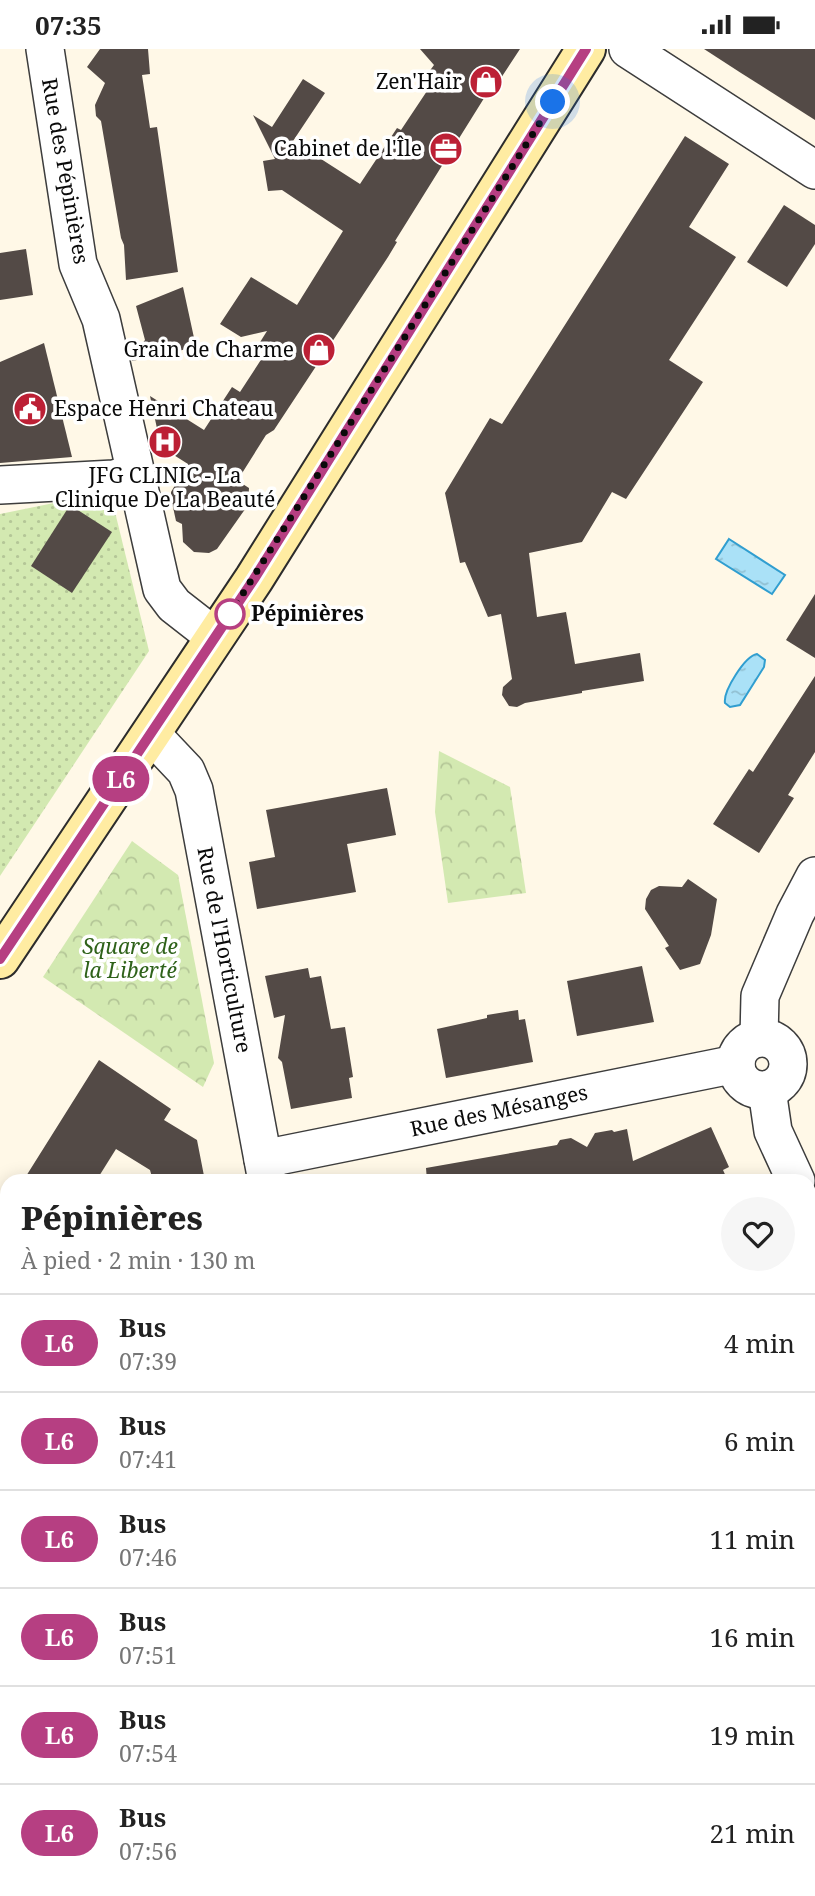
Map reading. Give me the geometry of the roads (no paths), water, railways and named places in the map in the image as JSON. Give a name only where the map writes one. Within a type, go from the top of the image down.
[{"type":"main road","points":[[0,959],[254,579],[586,49]]},
{"type":"street","name":"Rue des Pépinières","points":[[45,49],[78,264],[101,320],[162,589],[174,605],[215,637]]},
{"type":"street","points":[[628,49],[815,170]]},
{"type":"street","points":[[0,485],[114,479],[135,473]]},
{"type":"street","name":"Rue de l'Horticulture","points":[[151,734],[186,772],[194,790],[265,1170]]},
{"type":"street","points":[[793,1174],[773,1131],[767,1090],[752,1088],[737,1072],[775,1053],[760,996],[795,914],[815,876]]},
{"type":"street","name":"Rue des Mésanges","points":[[265,1170],[775,1053]]},
{"type":"water","points":[[729,539],[785,575],[772,594],[716,559]]},
{"type":"water","points":[[757,654],[765,660],[764,667],[740,705],[730,707],[725,703],[725,698],[731,683],[741,667]]},
{"type":"place","name":"Zen'Hair","points":[[486,82]]},
{"type":"place","name":"Cabinet de l'Île","points":[[446,149]]},
{"type":"place","name":"Grain de Charme","points":[[319,350]]},
{"type":"place","name":"Espace Henri Chateau","points":[[30,409]]},
{"type":"place","name":"JFG CLINIC - La Clinique De La Beauté","points":[[165,442]]},
{"type":"place","name":"Pépinières","points":[[230,614]]},
{"type":"park label","name":"Square de la Liberté","points":[[130,959]]}]
